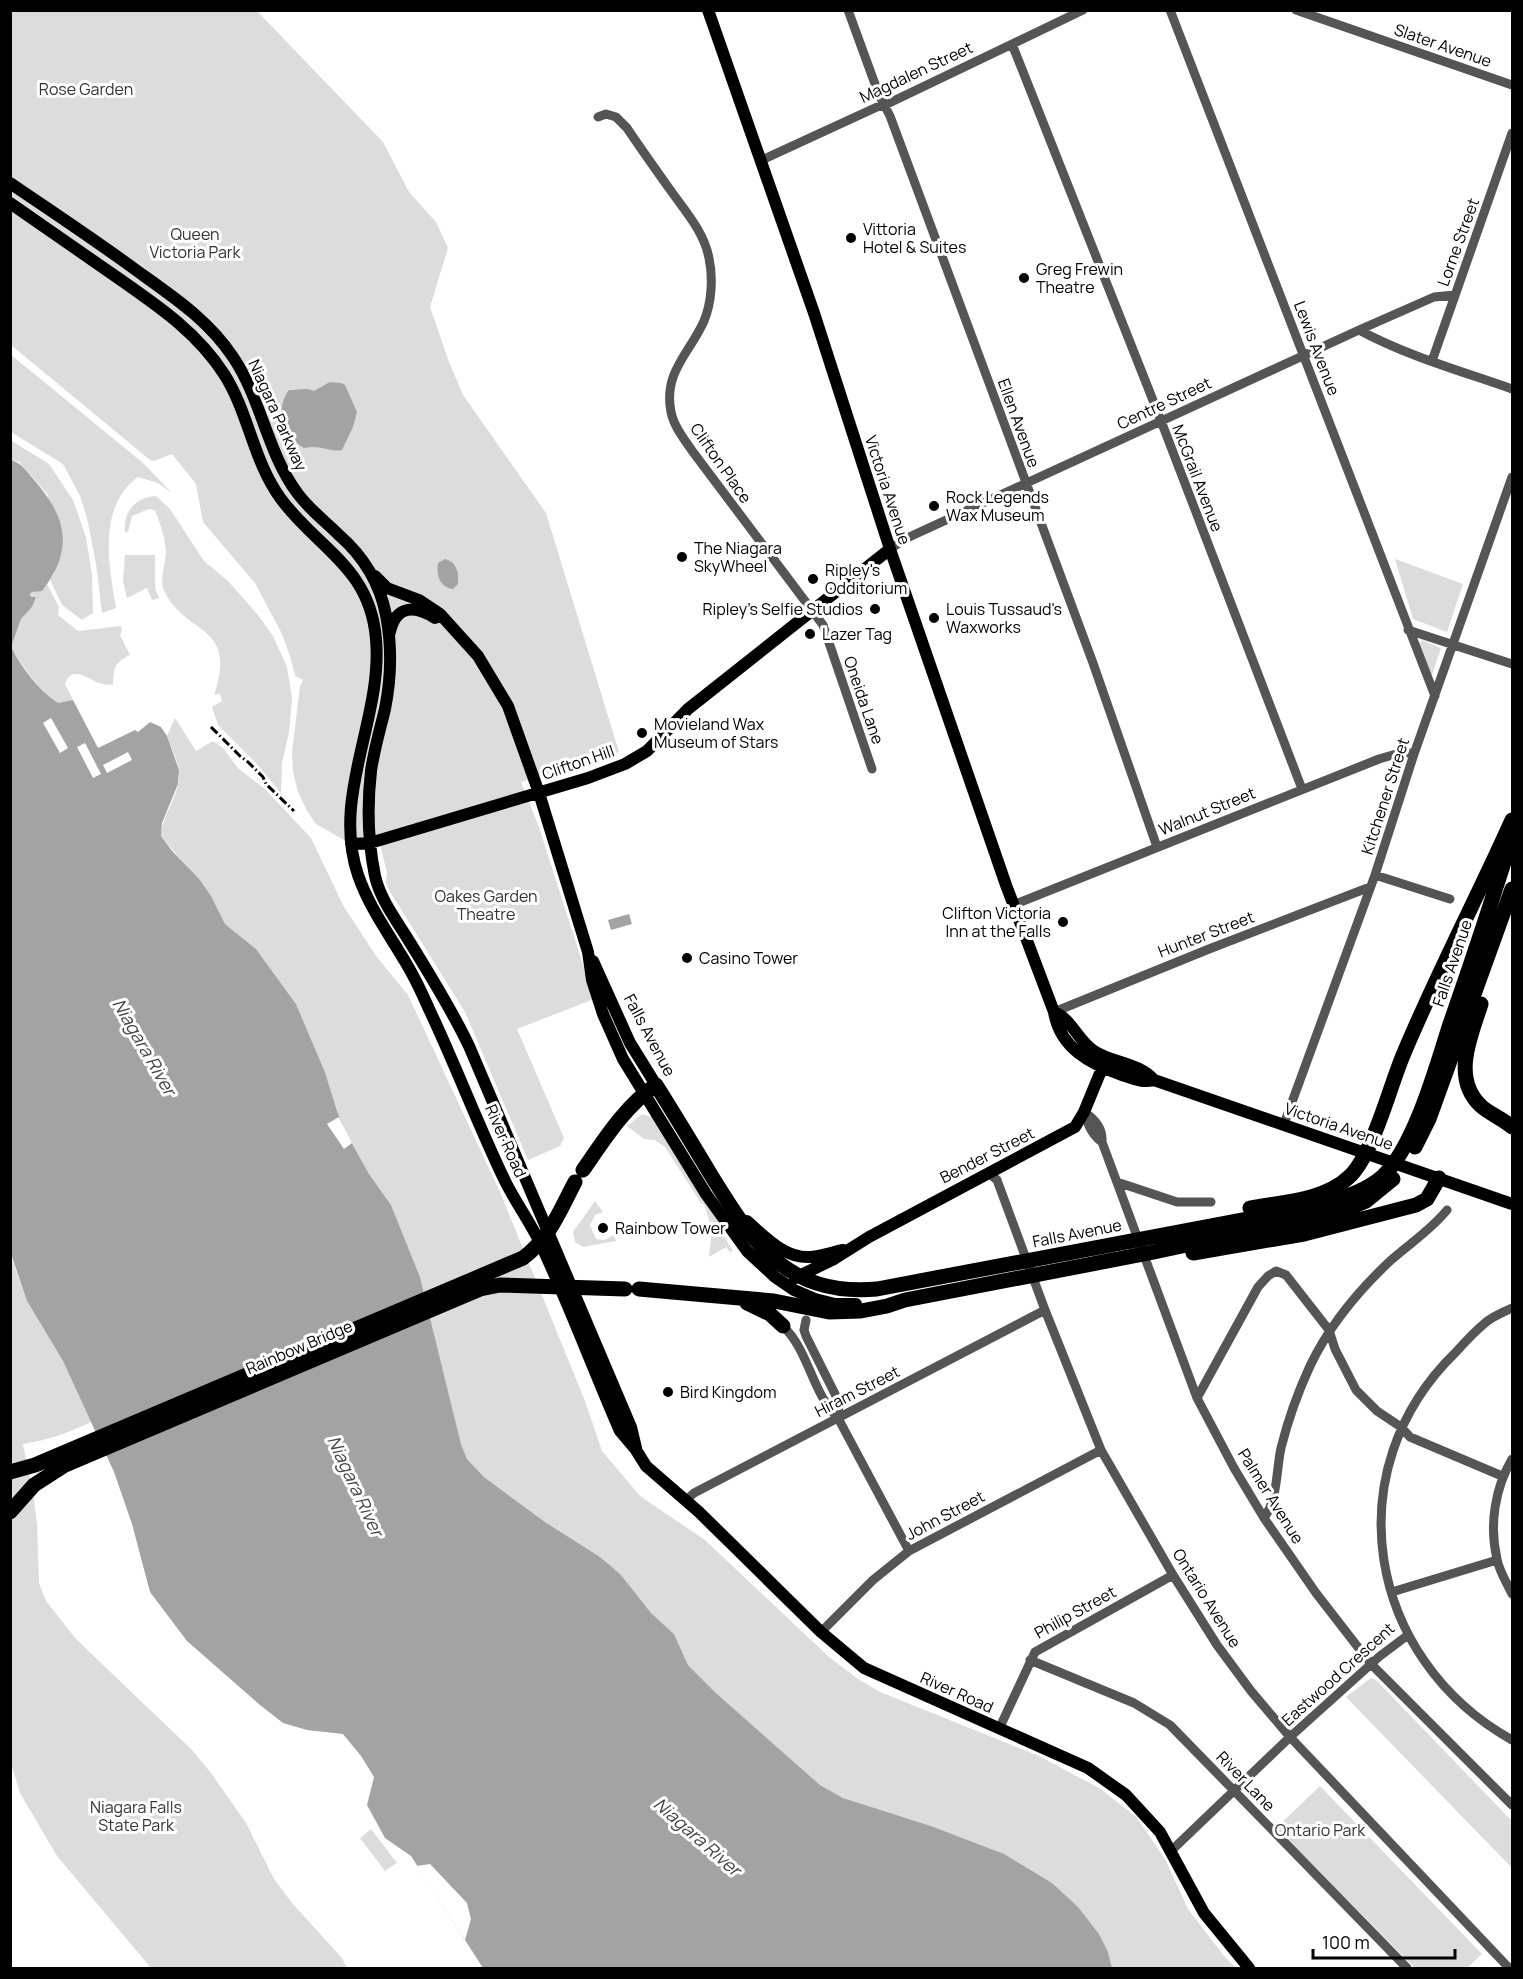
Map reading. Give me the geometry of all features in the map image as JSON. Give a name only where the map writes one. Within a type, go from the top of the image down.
[{"type":"highway","points":[[1151,1251],[1175,1223],[1316,1195],[1334,1189],[1357,1169],[1366,1152],[1404,1053],[1512,820]]},
{"type":"highway","name":"Falls Avenue","points":[[650,1089],[744,1227],[765,1251],[798,1276],[831,1287],[853,1290],[876,1289],[1151,1251],[1322,1205],[1358,1192],[1384,1175],[1411,1136],[1512,837]]},
{"type":"highway","points":[[1511,892],[1503,939],[1465,1053],[1465,1072],[1472,1093],[1480,1105],[1512,1127]]},
{"type":"highway","name":"Falls Avenue","points":[[905,1300],[1337,1213],[1366,1201],[1392,1180],[1413,1151],[1429,1119],[1511,892]]},
{"type":"highway","name":"Rainbow Bridge","points":[[15,1473],[523,1258],[543,1240],[556,1221],[579,1176],[621,1117],[650,1089]]},
{"type":"highway","points":[[1151,1251],[1193,1253],[1304,1234],[1366,1219],[1416,1205],[1428,1199],[1439,1178]]},
{"type":"highway","name":"Rainbow Bridge","points":[[12,1511],[26,1492],[41,1479],[65,1465],[480,1289],[500,1285],[582,1287],[727,1297]]},
{"type":"highway","points":[[727,1297],[782,1302],[823,1312]]},
{"type":"highway","points":[[727,1297],[762,1309],[783,1326]]},
{"type":"highway","points":[[806,1320],[811,1315],[823,1312],[861,1311],[905,1300]]},
{"type":"main road","name":"Victoria Avenue","points":[[708,10],[762,160],[890,549],[1013,905],[1054,1011],[1057,1028],[1068,1043],[1087,1060],[1104,1063],[1144,1082],[1154,1080],[1512,1204]]},
{"type":"main road","name":"Niagara Parkway","points":[[10,183],[167,292],[209,327],[232,355],[245,378],[278,460],[290,483],[305,503],[361,558],[373,579],[382,599],[389,636],[390,661],[387,692],[371,772],[368,816],[370,843]]},
{"type":"main road","name":"Niagara Parkway","points":[[10,203],[159,306],[202,343],[223,372],[237,399],[260,462],[272,486],[298,519],[343,562],[358,583],[373,621],[377,662],[354,782],[351,844]]},
{"type":"main road","name":"Clifton Hill","points":[[351,844],[370,843],[539,793],[611,770],[647,751],[688,709],[890,549]]},
{"type":"main road","name":"Falls Avenue","points":[[361,558],[387,588],[426,603],[440,614],[485,666],[508,706],[517,724],[588,952],[650,1089],[706,1194],[754,1259],[784,1284],[804,1295],[835,1304],[860,1305],[905,1300]]},
{"type":"main road","name":"Falls Avenue","points":[[389,636],[396,616],[409,609],[423,611],[457,632]]},
{"type":"main road","name":"River Road","points":[[370,843],[378,888],[465,1038],[631,1427],[636,1450]]},
{"type":"main road","name":"River Road","points":[[351,844],[353,860],[363,890],[415,979],[506,1183],[544,1250],[620,1431],[646,1466],[758,1568],[820,1632],[864,1668],[1088,1768],[1114,1786],[1151,1821],[1172,1850],[1204,1913],[1249,1968]]},
{"type":"main road","name":"Bender Street","points":[[784,1284],[834,1260],[848,1249],[1070,1131],[1084,1112],[1104,1063]]},
{"type":"main road","name":"Bender Street","points":[[731,1206],[774,1245],[793,1255],[815,1257],[848,1249]]},
{"type":"street","name":"Ellen Avenue","points":[[848,10],[1093,663],[1157,847]]},
{"type":"street","name":"Magdalen Street","points":[[762,160],[885,105],[1083,10]]},
{"type":"street","name":"Lewis Avenue","points":[[1170,10],[1435,696]]},
{"type":"street","name":"Slater Avenue","points":[[1296,10],[1325,15],[1512,85]]},
{"type":"street","name":"McGrail Avenue","points":[[1012,44],[1161,421],[1302,789]]},
{"type":"street","name":"Clifton Place","points":[[598,117],[606,114],[616,117],[627,128],[702,235],[709,257],[712,280],[707,311],[704,322],[679,362],[672,378],[669,397],[671,415],[678,431],[693,452],[812,609]]},
{"type":"street","name":"Lorne Street","points":[[1432,361],[1512,133]]},
{"type":"street","name":"Centre Street","points":[[890,549],[907,538],[1359,330],[1434,297],[1455,295]]},
{"type":"street","points":[[1359,330],[1375,339],[1432,361],[1512,389]]},
{"type":"street","name":"Kitchener Street","points":[[1284,1124],[1375,875],[1414,754],[1512,477]]},
{"type":"street","name":"Oneida Lane","points":[[812,609],[822,625],[872,769]]},
{"type":"street","points":[[1408,630],[1512,664]]},
{"type":"street","name":"Walnut Street","points":[[1013,905],[1378,759],[1403,752],[1414,754]]},
{"type":"street","points":[[1375,875],[1450,899]]},
{"type":"street","name":"Hunter Street","points":[[1054,1011],[1370,887]]},
{"type":"street","name":"Palmer Avenue","points":[[1084,1112],[1092,1117],[1099,1127],[1102,1142],[1137,1232],[1151,1251],[1197,1398],[1234,1468],[1264,1518],[1316,1593],[1371,1664],[1512,1805]]},
{"type":"street","name":"Ontario Avenue","points":[[989,1173],[998,1180],[1045,1310],[1101,1450],[1216,1645],[1290,1737],[1509,1968]]},
{"type":"street","points":[[1117,1182],[1178,1202],[1211,1202]]},
{"type":"street","points":[[1264,1518],[1270,1509],[1281,1448],[1293,1406],[1329,1330],[1358,1294],[1391,1260],[1439,1220],[1447,1210]]},
{"type":"street","points":[[1197,1398],[1258,1287],[1276,1271],[1286,1275],[1329,1330],[1335,1349],[1356,1390],[1377,1411],[1401,1427],[1410,1437],[1502,1476]]},
{"type":"street","name":"Eastwood Crescent","points":[[1172,1850],[1290,1737],[1371,1664],[1408,1635],[1386,1575],[1382,1547],[1383,1491],[1390,1458],[1401,1427],[1423,1388],[1438,1369],[1486,1322],[1512,1308]]},
{"type":"street","name":"Hiram Street","points":[[685,1501],[694,1493],[1045,1310]]},
{"type":"street","points":[[806,1320],[804,1330],[806,1336],[839,1402],[838,1418]]},
{"type":"street","points":[[783,1326],[800,1350],[827,1407],[838,1418],[909,1551]]},
{"type":"street","name":"John Street","points":[[820,1632],[873,1580],[909,1551],[1101,1450]]},
{"type":"street","points":[[1512,1459],[1502,1476],[1493,1528],[1497,1560],[1512,1594]]},
{"type":"street","points":[[1392,1592],[1497,1560]]},
{"type":"street","name":"Philip Street","points":[[999,1729],[1035,1652],[1173,1575]]},
{"type":"street","points":[[1408,1635],[1428,1667],[1453,1696],[1489,1726],[1512,1740]]},
{"type":"street","name":"River Lane","points":[[1030,1660],[1146,1709],[1170,1725],[1407,1968]]},
{"type":"green space","name":"Queen Victoria Park","points":[[10,11],[257,11],[383,142],[409,192],[436,222],[448,248],[430,307],[463,395],[546,513],[619,752],[521,782],[539,827],[594,999],[517,1029],[564,1138],[560,1146],[528,1160],[465,1012],[389,890],[380,844],[351,844],[316,824],[307,811],[298,792],[293,772],[292,753],[300,686],[303,680],[295,676],[282,634],[255,583],[203,522],[196,484],[172,454],[154,461],[150,460],[11,345]]},
{"type":"green space","points":[[10,354],[143,463],[172,493],[158,483],[138,477],[125,490],[116,504],[111,521],[109,556],[116,608],[102,613],[87,518],[80,496],[63,464],[11,432]]},
{"type":"green space","points":[[10,440],[49,464],[73,500],[86,537],[92,575],[93,613],[82,620],[62,605],[50,580],[55,572],[48,495],[19,462],[11,460]]},
{"type":"green space","points":[[156,496],[170,509],[204,561],[228,581],[258,615],[273,636],[287,667],[292,698],[289,732],[282,763],[281,793],[256,763],[218,725],[212,707],[222,701],[220,694],[214,695],[220,671],[219,654],[214,642],[172,604],[163,588],[162,579],[166,555],[162,530],[155,510],[149,509],[132,516],[128,532],[125,532],[126,518],[132,507],[142,499]]},
{"type":"green space","points":[[125,555],[155,555],[155,588],[159,598],[152,600],[147,588],[127,598],[123,581]]},
{"type":"green space","points":[[1395,559],[1463,584],[1447,632],[1413,619]]},
{"type":"green space","points":[[47,584],[59,607],[58,615],[78,631],[121,626],[120,635],[130,655],[116,666],[113,685],[103,684],[81,675],[72,675],[65,684],[73,700],[58,703],[38,686],[13,651],[11,647],[21,619],[32,607],[35,597],[31,597],[30,594],[42,590]]},
{"type":"green space","points":[[1422,640],[1441,648],[1432,675],[1419,645]]},
{"type":"green space","points":[[175,718],[196,751],[213,741],[223,748],[238,768],[266,790],[311,838],[344,907],[376,956],[408,995],[500,1192],[585,1401],[602,1451],[640,1496],[705,1540],[829,1657],[858,1679],[880,1692],[1039,1756],[1101,1789],[1136,1817],[1165,1859],[1188,1909],[1236,1968],[1112,1968],[1108,1952],[1052,1883],[1003,1854],[931,1826],[843,1798],[820,1785],[716,1693],[688,1665],[674,1634],[651,1613],[600,1557],[545,1522],[484,1477],[467,1459],[461,1444],[420,1277],[391,1205],[369,1174],[349,1138],[337,1111],[325,1072],[296,1004],[256,949],[225,924],[211,896],[161,836],[179,780],[177,763],[167,736]]},
{"type":"green space","points":[[642,1114],[654,1118],[719,1221],[717,1224],[733,1251],[730,1252],[726,1247],[709,1257],[712,1229],[704,1204],[701,1203],[665,1147],[655,1140],[644,1139],[627,1126]]},
{"type":"green space","points":[[595,1201],[603,1212],[595,1215],[590,1225],[596,1239],[604,1240],[614,1235],[616,1241],[583,1247],[575,1242],[573,1232]]},
{"type":"green space","name":"Niagara Falls State Park","points":[[10,1254],[27,1301],[63,1361],[91,1422],[58,1436],[23,1444],[37,1524],[39,1583],[46,1601],[76,1639],[192,1750],[211,1773],[246,1823],[274,1879],[292,1903],[342,1958],[347,1968],[151,1968],[57,1856],[20,1793],[10,1760]]},
{"type":"green space","points":[[1371,1678],[1376,1680],[1512,1821],[1512,1868],[1346,1697]]},
{"type":"green space","name":"Ontario Park","points":[[1320,1786],[1482,1954],[1467,1968],[1415,1968],[1276,1828]]},
{"type":"green space","points":[[371,1829],[397,1863],[385,1871],[360,1838]]},
{"type":"water","points":[[330,382],[345,385],[357,412],[353,427],[342,450],[304,448],[291,437],[283,422],[282,406],[285,398],[289,390],[314,391]]},
{"type":"water","points":[[11,460],[24,468],[46,495],[60,521],[63,534],[59,562],[42,591],[30,594],[31,597],[36,597],[32,607],[21,619],[11,647]]},
{"type":"water","points":[[445,559],[455,565],[457,572],[458,584],[453,589],[445,586],[438,576],[438,563]]},
{"type":"water","name":"Niagara River","points":[[11,647],[31,678],[51,698],[58,703],[73,700],[98,748],[135,730],[138,732],[150,722],[161,727],[167,736],[179,770],[178,784],[162,823],[161,836],[200,880],[225,924],[256,949],[296,1004],[325,1072],[337,1111],[349,1138],[369,1174],[391,1205],[420,1277],[461,1444],[467,1459],[484,1477],[545,1522],[600,1557],[620,1574],[651,1613],[674,1634],[688,1665],[716,1693],[820,1785],[843,1798],[931,1826],[1004,1854],[1052,1883],[1078,1907],[1099,1934],[1108,1952],[1112,1968],[483,1968],[411,1856],[385,1838],[367,1805],[374,1777],[343,1734],[307,1730],[283,1723],[187,1641],[150,1592],[132,1524],[114,1472],[63,1361],[27,1301],[11,1254]]},
{"type":"water","points":[[629,914],[632,924],[611,930],[608,920]]},
{"type":"pier","points":[[51,718],[68,748],[60,753],[43,723]]},
{"type":"pier","points":[[85,743],[101,774],[93,778],[77,747]]},
{"type":"pier","points":[[128,752],[132,760],[107,773],[103,765]]},
{"type":"pier","points":[[339,1117],[352,1143],[344,1149],[327,1124]]},
{"type":"pier","points":[[430,1864],[467,1903],[471,1919],[465,1940],[417,1866]]},
{"type":"railway","points":[[211,727],[263,777],[266,784],[294,811]]},
{"type":"place","name":"Vittoria Hotel & Suites","points":[[851,238]]},
{"type":"place","name":"Greg Frewin Theatre","points":[[1024,278]]},
{"type":"place","name":"Rock Legends Wax Museum","points":[[934,506]]},
{"type":"place","name":"The Niagara SkyWheel","points":[[682,557]]},
{"type":"place","name":"Ripley's Odditorium","points":[[813,579]]},
{"type":"place","name":"Ripley's Selfie Studios","points":[[875,609]]},
{"type":"place","name":"Louis Tussaud's Waxworks","points":[[934,618]]},
{"type":"place","name":"Lazer Tag","points":[[810,634]]},
{"type":"place","name":"Movieland Wax Museum of Stars","points":[[642,733]]},
{"type":"place","name":"Clifton Victoria Inn at the Falls","points":[[1063,922]]},
{"type":"place","name":"Casino Tower","points":[[687,958]]},
{"type":"place","name":"Rainbow Tower","points":[[603,1228]]},
{"type":"place","name":"Bird Kingdom","points":[[668,1392]]},
{"type":"park label","name":"Rose Garden","points":[[86,89]]},
{"type":"park label","name":"Oakes Garden Theatre","points":[[486,905]]}]
